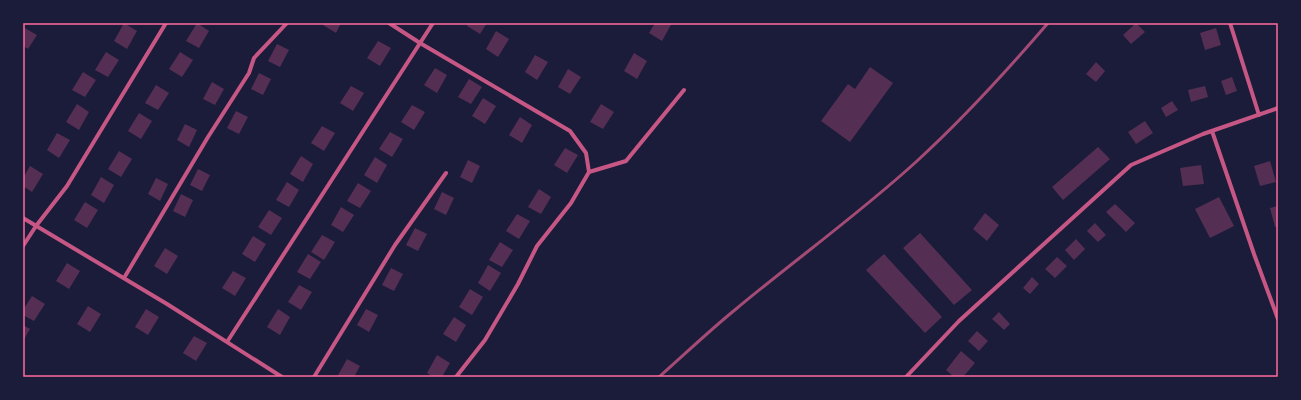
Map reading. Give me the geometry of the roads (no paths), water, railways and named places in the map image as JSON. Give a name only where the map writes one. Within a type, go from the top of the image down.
[{"type":"street","points":[[23,246],[36,226],[67,186],[166,23]]},
{"type":"street","points":[[124,278],[208,137],[249,73],[254,58],[287,23]]},
{"type":"street","points":[[389,23],[420,44],[570,131],[586,152],[589,172],[571,203],[537,246],[518,284],[485,340],[456,377]]},
{"type":"street","points":[[227,342],[433,23]]},
{"type":"street","points":[[1230,23],[1259,115]]},
{"type":"street","points":[[589,172],[626,161],[684,90]]},
{"type":"street","points":[[906,377],[959,320],[1131,164],[1212,131],[1278,108]]},
{"type":"street","points":[[1212,131],[1278,319]]},
{"type":"street","points":[[314,377],[398,241],[446,173]]},
{"type":"street","points":[[23,218],[124,278],[282,377]]},
{"type":"railway","points":[[659,377],[726,317],[850,218],[917,161],[984,94],[1048,23]]}]
